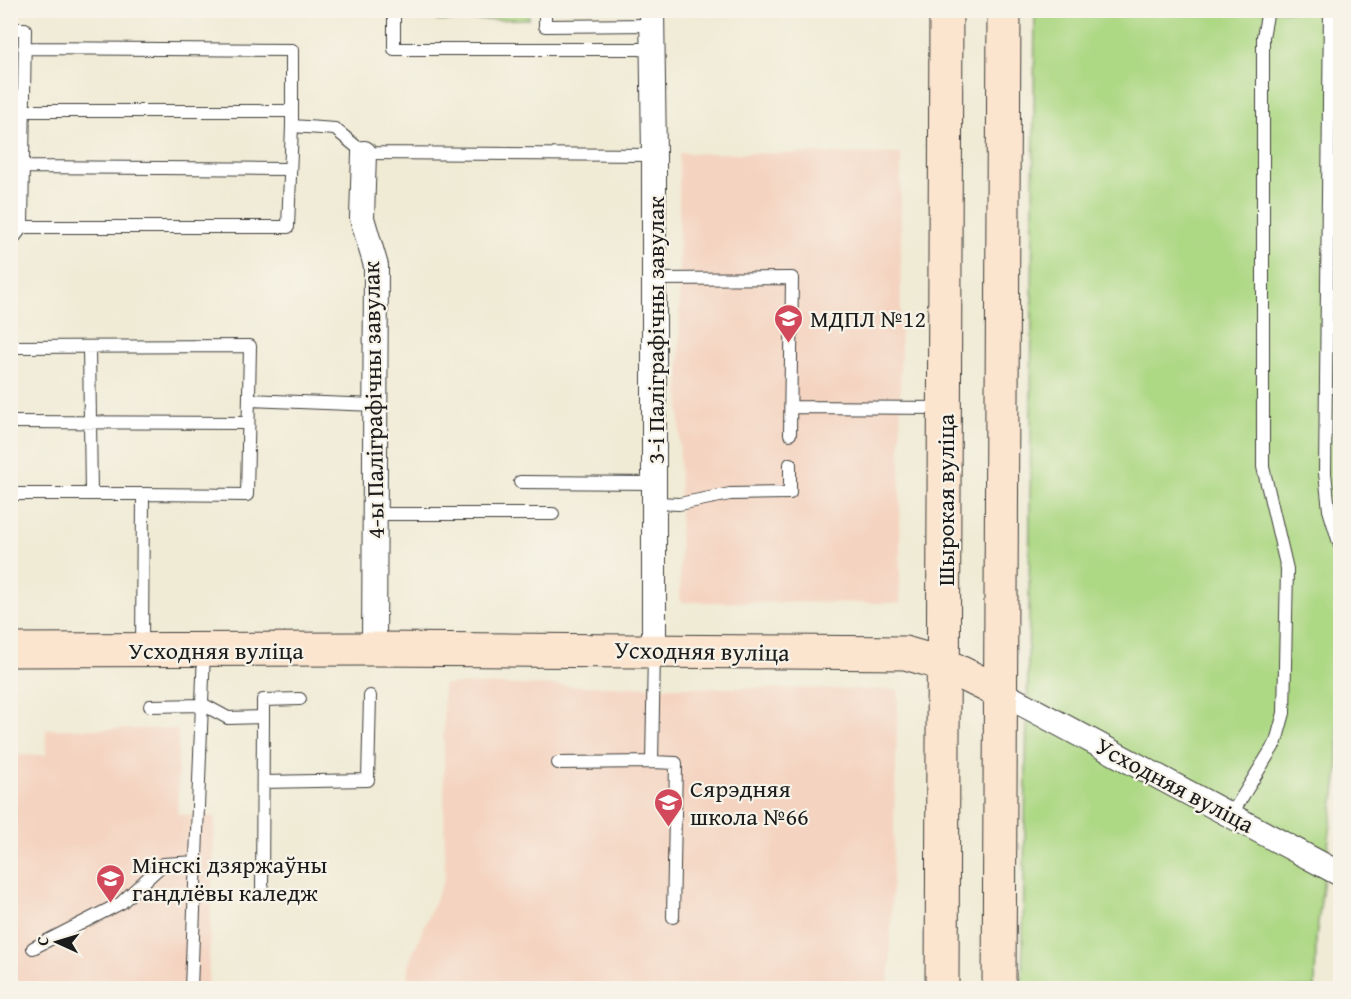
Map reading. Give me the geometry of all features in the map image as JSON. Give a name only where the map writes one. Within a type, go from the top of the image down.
[{"type":"main road","name":"Шырокая вуліца","points":[[942,988],[946,10]]},
{"type":"main road","points":[[999,988],[1004,10]]},
{"type":"main road","name":"Усходняя вуліца","points":[[10,650],[374,649],[905,653],[943,664],[1000,692]]},
{"type":"street","name":"3-і Паліграфічны завулак","points":[[652,28],[655,279],[654,650]]},
{"type":"street","name":"4-ы Паліграфічны завулак","points":[[364,153],[362,218],[376,266],[374,649]]},
{"type":"street","name":"Усходняя вуліца","points":[[1000,692],[1341,874]]},
{"type":"lane","points":[[394,10],[394,49],[652,28]]},
{"type":"lane","points":[[545,10],[545,26],[652,28]]},
{"type":"lane","points":[[1231,815],[1276,742],[1284,713],[1287,569],[1263,467],[1263,37],[1268,10]]},
{"type":"lane","points":[[1329,10],[1335,91],[1325,473],[1329,510],[1341,546]]},
{"type":"lane","points":[[10,28],[25,29],[22,227],[10,243]]},
{"type":"lane","points":[[22,227],[288,227],[292,126],[292,50],[24,48]]},
{"type":"lane","points":[[24,111],[291,111]]},
{"type":"lane","points":[[292,126],[335,129],[364,153],[654,155]]},
{"type":"lane","points":[[23,167],[290,168]]},
{"type":"lane","points":[[655,279],[792,278],[790,434]]},
{"type":"lane","points":[[10,348],[250,346],[247,495],[10,494]]},
{"type":"lane","points":[[89,347],[91,494]]},
{"type":"lane","points":[[249,400],[375,405]]},
{"type":"lane","points":[[791,407],[945,408]]},
{"type":"lane","points":[[10,422],[248,423]]},
{"type":"lane","points":[[520,482],[655,493],[679,504],[730,494],[790,493],[790,464]]},
{"type":"lane","points":[[142,494],[142,650]]},
{"type":"lane","points":[[375,514],[553,514]]},
{"type":"lane","points":[[191,988],[204,705],[204,650]]},
{"type":"lane","points":[[652,762],[654,650]]},
{"type":"lane","points":[[263,782],[368,780],[370,696]]},
{"type":"lane","points":[[262,893],[263,700],[300,699]]},
{"type":"lane","points":[[150,706],[204,705],[228,718],[263,717]]},
{"type":"lane","points":[[558,763],[676,763],[673,918]]},
{"type":"lane","points":[[33,948],[121,903],[163,864],[197,862]]},
{"type":"shaded area","name":"МДПЛ №12","points":[[679,153],[901,154],[900,603],[680,602]]},
{"type":"shaded area","name":"Сярэдняя школа №66","points":[[443,684],[898,690],[889,988],[408,988],[408,965],[445,877]]},
{"type":"shaded area","name":"Мінскі дзяржаўны гандлёвы каледж","points":[[46,729],[178,729],[178,814],[215,817],[208,988],[11,988],[11,755],[46,755]]},
{"type":"green space","points":[[437,11],[529,11],[529,19],[437,21]]},
{"type":"green space","points":[[1035,11],[1340,11],[1338,770],[1316,938],[1315,988],[1022,988],[1029,609]]},
{"type":"place","name":"МДПЛ №12","points":[[789,344]]},
{"type":"place","name":"Сярэдняя школа №66","points":[[669,828]]},
{"type":"place","name":"Мінскі дзяржаўны гандлёвы каледж","points":[[111,904]]}]
